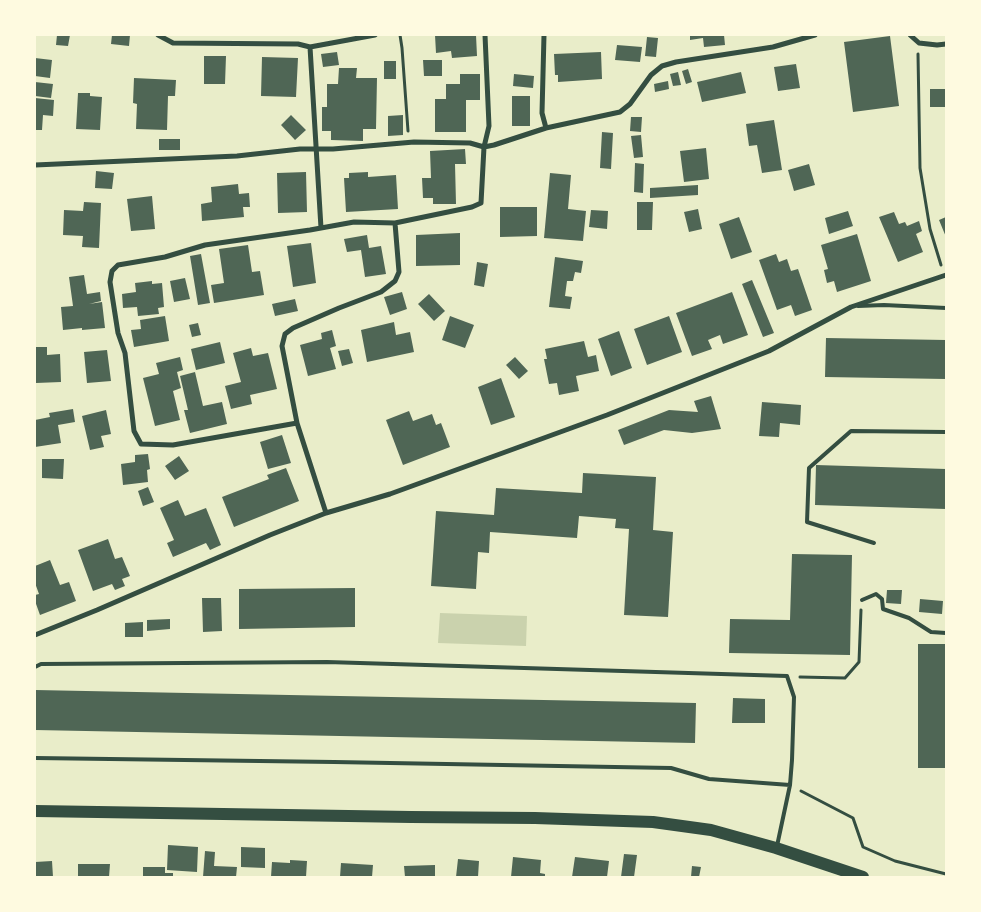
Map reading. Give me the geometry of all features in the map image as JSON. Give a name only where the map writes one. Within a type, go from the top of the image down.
[{"type":"main road","points":[[35,811],[535,818],[654,822],[711,830],[776,848],[864,877]]},
{"type":"street","points":[[158,35],[173,43],[298,44],[310,47],[375,35]]},
{"type":"street","points":[[298,424],[173,445],[141,444],[134,431],[124,353],[118,333],[110,282],[112,271],[118,265],[165,256],[204,245],[354,222],[395,223],[472,207],[481,203],[484,147],[489,126],[485,35]]},
{"type":"street","points":[[544,35],[542,113],[546,128]]},
{"type":"street","points":[[35,165],[236,156],[300,148],[333,149],[409,142],[470,142],[484,147],[546,128],[620,112],[630,104],[651,75],[662,66],[676,62],[773,47],[815,35]]},
{"type":"street","points":[[910,35],[919,43],[946,44]]},
{"type":"street","points":[[310,47],[322,228]]},
{"type":"street","points":[[326,513],[298,424],[282,346],[285,334],[293,328],[381,292],[395,282],[399,272],[395,223]]},
{"type":"street","points":[[35,635],[270,535],[326,513],[390,494],[607,415],[769,351],[851,307],[945,276]]},
{"type":"lane","points":[[851,307],[884,305],[946,308]]},
{"type":"lane","points":[[874,543],[807,522],[809,468],[851,431],[946,432]]},
{"type":"lane","points":[[862,600],[876,594],[882,598],[883,609],[909,618],[931,632],[946,633]]},
{"type":"lane","points":[[35,667],[42,664],[327,662],[787,676],[794,697],[792,760],[790,784],[776,848]]},
{"type":"lane","points":[[35,758],[671,768],[709,779],[790,784]]},
{"type":"path","points":[[400,35],[409,142]]},
{"type":"path","points":[[919,43],[920,168],[930,229],[945,276]]},
{"type":"path","points":[[787,676],[845,678],[859,662],[862,600]]},
{"type":"path","points":[[790,784],[853,818],[863,847],[895,861],[946,874]]},
{"type":"green space","points":[[440,613],[527,616],[526,646],[438,643]]},
{"type":"building","points":[[57,35],[70,35],[68,46],[56,45]]},
{"type":"building","points":[[112,35],[130,35],[129,46],[111,44]]},
{"type":"building","points":[[435,35],[476,35],[477,56],[452,58],[451,51],[436,53]]},
{"type":"building","points":[[690,35],[724,35],[725,45],[704,47],[703,38],[690,40]]},
{"type":"building","points":[[890,36],[899,106],[853,112],[844,42]]},
{"type":"building","points":[[647,37],[658,38],[656,57],[645,56]]},
{"type":"building","points":[[617,45],[642,47],[640,62],[615,60]]},
{"type":"building","points":[[337,52],[339,65],[323,67],[321,54]]},
{"type":"building","points":[[601,52],[602,79],[558,82],[558,75],[555,75],[554,54]]},
{"type":"building","points":[[204,56],[226,56],[225,84],[204,84]]},
{"type":"building","points":[[262,57],[298,58],[296,97],[261,96]]},
{"type":"building","points":[[35,58],[52,60],[50,78],[35,76]]},
{"type":"building","points":[[423,60],[442,60],[442,76],[424,76]]},
{"type":"building","points":[[384,61],[396,61],[396,79],[384,79]]},
{"type":"building","points":[[796,64],[800,88],[778,91],[774,67]]},
{"type":"building","points":[[339,68],[357,68],[356,78],[377,78],[376,129],[363,129],[363,141],[331,140],[331,131],[322,131],[322,107],[327,107],[327,84],[338,84]]},
{"type":"building","points":[[688,69],[692,82],[686,84],[682,71]]},
{"type":"building","points":[[678,72],[681,85],[673,86],[670,74]]},
{"type":"building","points":[[741,72],[746,93],[702,102],[697,82]]},
{"type":"building","points":[[460,74],[480,74],[480,100],[466,100],[466,132],[435,132],[435,99],[446,99],[446,84],[460,84]]},
{"type":"building","points":[[514,74],[534,76],[533,88],[513,86]]},
{"type":"building","points":[[134,78],[176,80],[175,96],[168,96],[167,130],[136,129],[137,104],[133,103]]},
{"type":"building","points":[[668,81],[669,89],[655,92],[654,84]]},
{"type":"building","points":[[35,82],[53,84],[51,98],[35,96]]},
{"type":"building","points":[[930,89],[946,89],[946,107],[930,107]]},
{"type":"building","points":[[78,93],[90,93],[90,96],[102,97],[100,130],[76,129]]},
{"type":"building","points":[[512,96],[530,96],[530,126],[512,126]]},
{"type":"building","points":[[35,98],[54,100],[53,116],[43,115],[42,130],[35,130]]},
{"type":"building","points":[[291,115],[306,130],[295,140],[281,125]]},
{"type":"building","points":[[403,115],[403,135],[388,136],[388,116]]},
{"type":"building","points":[[631,117],[642,117],[641,132],[630,131]]},
{"type":"building","points":[[774,120],[782,170],[762,173],[757,145],[749,146],[746,124]]},
{"type":"building","points":[[602,132],[613,133],[611,169],[600,168]]},
{"type":"building","points":[[641,135],[643,157],[634,158],[631,136]]},
{"type":"building","points":[[159,139],[180,139],[180,150],[159,150]]},
{"type":"building","points":[[706,148],[709,179],[684,182],[680,151]]},
{"type":"building","points":[[465,149],[466,164],[455,164],[456,204],[433,204],[433,198],[423,198],[422,178],[431,178],[430,151]]},
{"type":"building","points":[[635,163],[644,164],[643,193],[634,192]]},
{"type":"building","points":[[809,164],[815,185],[794,191],[788,170]]},
{"type":"building","points":[[96,171],[114,173],[112,189],[95,188]]},
{"type":"building","points":[[306,172],[307,212],[278,213],[277,173]]},
{"type":"building","points":[[368,172],[368,177],[396,175],[398,209],[346,212],[344,178],[349,178],[349,173]]},
{"type":"building","points":[[550,173],[571,175],[568,209],[586,211],[583,241],[544,238]]},
{"type":"building","points":[[238,184],[239,194],[249,193],[250,207],[243,207],[244,217],[202,221],[201,204],[212,202],[211,187]]},
{"type":"building","points":[[698,185],[698,195],[650,198],[650,188]]},
{"type":"building","points":[[152,196],[155,229],[131,231],[127,199]]},
{"type":"building","points":[[84,202],[101,203],[99,248],[82,247],[83,236],[63,235],[64,210],[83,211]]},
{"type":"building","points":[[637,202],[653,202],[652,230],[637,230]]},
{"type":"building","points":[[500,207],[537,207],[537,236],[500,237]]},
{"type":"building","points":[[698,209],[702,229],[689,232],[684,212]]},
{"type":"building","points":[[591,210],[608,211],[607,229],[589,227]]},
{"type":"building","points":[[848,211],[853,226],[829,234],[825,218]]},
{"type":"building","points":[[894,212],[899,224],[905,222],[907,226],[919,221],[922,231],[916,234],[923,252],[898,262],[879,217]]},
{"type":"building","points":[[739,217],[752,252],[731,259],[719,224]]},
{"type":"building","points":[[946,217],[946,237],[939,220]]},
{"type":"building","points":[[460,233],[460,265],[416,266],[416,235]]},
{"type":"building","points":[[857,234],[871,281],[837,292],[834,281],[827,283],[824,270],[828,269],[821,245]]},
{"type":"building","points":[[367,235],[369,248],[381,246],[386,274],[365,277],[361,250],[347,252],[344,239]]},
{"type":"building","points":[[311,243],[316,283],[293,287],[287,246]]},
{"type":"building","points":[[248,245],[252,272],[260,271],[264,295],[214,303],[211,285],[224,283],[219,249]]},
{"type":"building","points":[[201,254],[210,303],[198,305],[190,256]]},
{"type":"building","points":[[776,254],[779,262],[787,259],[791,271],[798,269],[812,310],[795,316],[791,305],[777,310],[759,260]]},
{"type":"building","points":[[555,257],[583,261],[581,273],[575,272],[573,281],[567,281],[565,296],[572,297],[570,309],[549,307]]},
{"type":"building","points":[[477,262],[488,264],[484,287],[474,285]]},
{"type":"building","points":[[84,275],[87,294],[100,292],[101,301],[89,304],[102,302],[105,328],[63,330],[61,307],[73,306],[69,277]]},
{"type":"building","points":[[185,278],[190,299],[174,302],[170,281]]},
{"type":"building","points":[[752,280],[774,333],[763,337],[742,284]]},
{"type":"building","points":[[152,281],[152,284],[162,283],[164,307],[158,308],[159,314],[138,316],[137,307],[123,308],[122,294],[136,292],[135,283]]},
{"type":"building","points":[[402,292],[407,309],[390,315],[384,297]]},
{"type":"building","points":[[732,292],[748,335],[723,344],[720,335],[708,340],[712,349],[692,356],[676,313]]},
{"type":"building","points":[[429,294],[445,311],[434,321],[418,304]]},
{"type":"building","points":[[295,299],[298,311],[275,316],[272,304]]},
{"type":"building","points":[[165,316],[169,341],[134,347],[131,330],[141,329],[140,320]]},
{"type":"building","points":[[450,316],[474,325],[465,348],[442,340]]},
{"type":"building","points":[[669,316],[682,352],[647,365],[634,329]]},
{"type":"building","points":[[394,322],[396,335],[410,332],[414,352],[367,362],[361,330]]},
{"type":"building","points":[[198,323],[201,335],[192,337],[189,325]]},
{"type":"building","points":[[332,330],[336,346],[330,348],[336,369],[308,376],[300,345],[322,339],[321,333]]},
{"type":"building","points":[[619,331],[632,368],[611,376],[598,339]]},
{"type":"building","points":[[826,338],[946,340],[946,379],[825,377]]},
{"type":"building","points":[[584,341],[588,357],[596,355],[599,371],[576,376],[579,391],[559,395],[557,383],[549,384],[544,359],[547,359],[545,349]]},
{"type":"building","points":[[220,342],[225,363],[196,370],[191,349]]},
{"type":"building","points":[[35,347],[47,347],[47,355],[60,354],[61,382],[36,383]]},
{"type":"building","points":[[251,348],[253,356],[268,353],[277,389],[250,395],[252,404],[231,409],[225,386],[241,382],[233,353]]},
{"type":"building","points":[[349,349],[353,363],[342,366],[338,351]]},
{"type":"building","points":[[107,350],[111,381],[87,383],[84,352]]},
{"type":"building","points":[[180,357],[183,370],[177,372],[181,388],[173,391],[180,420],[155,426],[143,378],[159,374],[156,363]]},
{"type":"building","points":[[515,357],[528,371],[519,379],[506,365]]},
{"type":"building","points":[[195,372],[203,406],[222,402],[227,424],[190,433],[184,410],[188,410],[180,376]]},
{"type":"building","points":[[501,378],[515,417],[491,425],[478,387]]},
{"type":"building","points":[[711,396],[721,429],[692,433],[664,430],[624,445],[618,430],[669,410],[698,412],[694,401]]},
{"type":"building","points":[[762,402],[801,405],[800,425],[780,423],[779,437],[759,436]]},
{"type":"building","points":[[73,409],[75,422],[58,425],[61,443],[35,447],[35,420],[50,417],[49,413]]},
{"type":"building","points":[[106,410],[111,434],[101,436],[104,447],[90,450],[82,416]]},
{"type":"building","points":[[409,411],[413,421],[432,414],[436,425],[441,423],[450,447],[403,465],[386,420]]},
{"type":"building","points":[[282,435],[291,463],[268,469],[260,442]]},
{"type":"building","points":[[148,454],[150,469],[147,470],[148,482],[123,485],[121,464],[135,462],[135,455]]},
{"type":"building","points":[[179,456],[189,471],[175,480],[165,466]]},
{"type":"building","points":[[42,459],[64,459],[63,479],[42,478]]},
{"type":"building","points":[[816,465],[946,469],[946,509],[815,505]]},
{"type":"building","points":[[286,468],[299,501],[234,527],[222,497],[269,479],[267,475]]},
{"type":"building","points":[[583,473],[656,477],[653,530],[673,532],[668,617],[624,615],[629,529],[615,528],[616,519],[579,516],[577,538],[490,532],[489,553],[478,552],[476,589],[431,586],[436,511],[494,515],[496,488],[582,493]]},
{"type":"building","points":[[148,487],[154,502],[143,506],[138,491]]},
{"type":"building","points":[[178,500],[185,516],[206,508],[221,545],[210,550],[206,543],[173,557],[167,543],[174,540],[160,508]]},
{"type":"building","points":[[108,539],[115,559],[122,557],[130,576],[122,579],[125,586],[115,590],[112,584],[93,591],[78,550]]},
{"type":"building","points":[[792,554],[852,555],[850,655],[729,653],[730,619],[790,620]]},
{"type":"building","points":[[50,560],[60,585],[69,582],[76,601],[40,615],[35,601],[35,595],[39,594],[35,583],[35,566]]},
{"type":"building","points":[[355,588],[355,627],[239,629],[239,589]]},
{"type":"building","points":[[887,590],[902,590],[901,604],[886,603]]},
{"type":"building","points":[[202,598],[221,598],[222,631],[203,632]]},
{"type":"building","points":[[920,599],[943,601],[942,614],[919,612]]},
{"type":"building","points":[[170,619],[170,629],[147,631],[147,620]]},
{"type":"building","points":[[143,622],[143,637],[125,637],[125,623]]},
{"type":"building","points":[[918,644],[946,644],[946,768],[918,768]]},
{"type":"building","points":[[35,690],[696,703],[695,743],[35,730]]},
{"type":"building","points":[[733,698],[765,699],[765,723],[732,723]]},
{"type":"building","points":[[168,845],[198,847],[197,872],[167,870]]},
{"type":"building","points":[[241,847],[265,848],[265,868],[241,867]]},
{"type":"building","points":[[205,851],[215,852],[214,866],[237,867],[236,877],[203,877]]},
{"type":"building","points":[[624,854],[637,855],[634,877],[621,877]]},
{"type":"building","points":[[513,857],[541,860],[540,873],[545,874],[545,877],[511,877]]},
{"type":"building","points":[[575,857],[609,861],[607,877],[572,877]]},
{"type":"building","points":[[458,859],[479,861],[478,877],[456,877]]},
{"type":"building","points":[[290,860],[307,861],[306,877],[271,877],[272,862],[290,863]]},
{"type":"building","points":[[52,861],[53,877],[35,877],[35,862]]},
{"type":"building","points":[[341,863],[373,865],[372,877],[340,877]]},
{"type":"building","points":[[78,864],[110,864],[109,877],[78,877]]},
{"type":"building","points":[[435,865],[435,877],[405,877],[404,866]]},
{"type":"building","points":[[692,866],[701,867],[699,877],[691,877]]},
{"type":"building","points":[[143,867],[165,867],[165,873],[173,873],[173,877],[143,877]]}]
